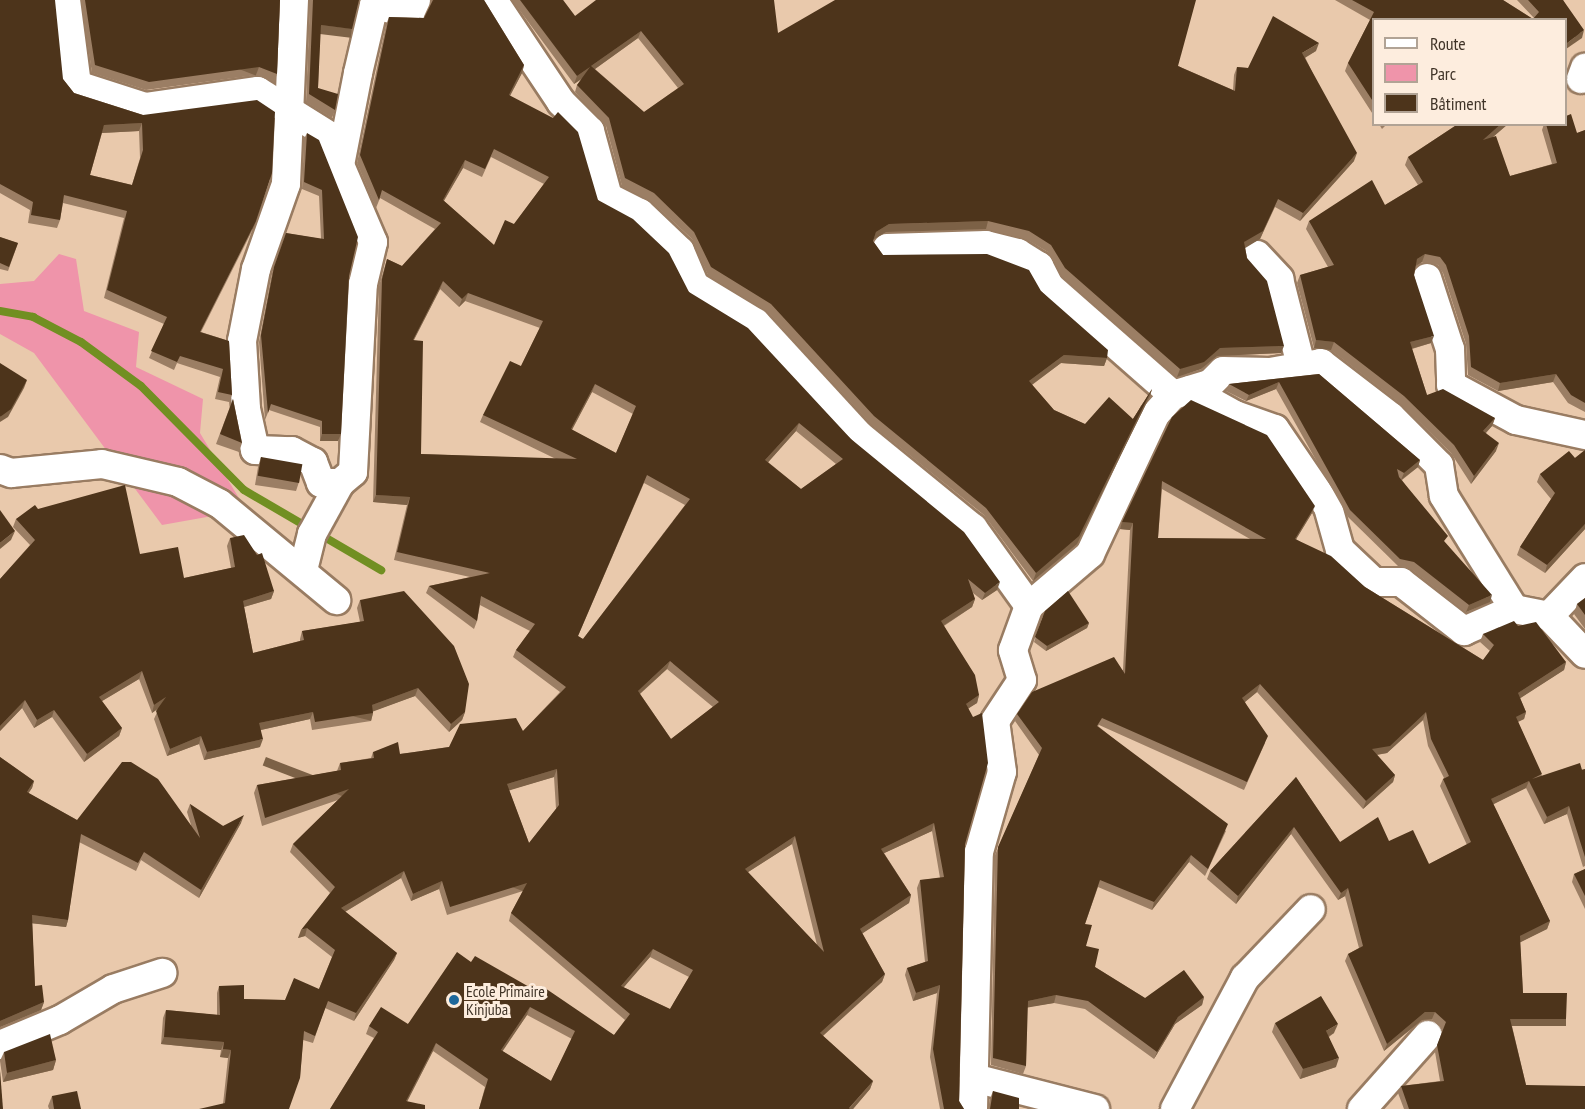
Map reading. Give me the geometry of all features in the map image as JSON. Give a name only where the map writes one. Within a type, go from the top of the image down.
[{"type":"street","points":[[66,0],[77,85],[146,107],[258,91],[330,136],[373,242],[363,284],[364,351],[351,429],[352,472],[340,483],[312,534],[303,570]]},
{"type":"street","points":[[294,0],[286,184],[256,269],[242,341],[246,409],[255,450],[292,451],[313,462],[321,483],[340,483]]},
{"type":"street","points":[[340,165],[374,5],[410,12],[416,0]]},
{"type":"street","points":[[493,0],[541,64],[561,102],[590,131],[608,197],[640,213],[680,251],[695,286],[756,323],[860,436],[973,528],[1029,606]]},
{"type":"street","points":[[887,248],[986,245],[1018,253],[1039,266],[1049,286],[1181,392],[1235,416],[1275,429],[1328,507],[1340,550],[1374,582],[1401,582],[1464,631],[1514,609],[1549,616],[1585,654]]},
{"type":"street","points":[[1257,255],[1279,279],[1301,365]]},
{"type":"street","points":[[1427,278],[1450,349],[1451,385],[1516,420],[1585,435]]},
{"type":"street","points":[[973,1109],[979,852],[1002,772],[995,721],[1022,680],[1013,650],[1029,606],[1090,554],[1155,415],[1181,392],[1210,384],[1223,371],[1270,372],[1321,363],[1346,380],[1439,465],[1444,496],[1514,609]]},
{"type":"street","points":[[0,469],[11,473],[102,464],[178,482],[220,504],[303,570],[336,600]]},
{"type":"street","points":[[1549,616],[1585,578]]},
{"type":"street","points":[[1175,1109],[1245,978],[1311,909]]},
{"type":"street","points":[[0,1045],[60,1020],[113,989],[162,973]]},
{"type":"street","points":[[1362,1109],[1428,1035]]},
{"type":"street","points":[[974,1078],[1095,1109]]},
{"type":"green space","points":[[59,254],[76,259],[84,311],[139,332],[136,367],[203,399],[200,433],[246,510],[162,525],[34,353],[0,334],[0,284],[34,281]]},
{"type":"building","points":[[0,0],[55,0],[63,79],[74,93],[143,115],[257,100],[275,112],[272,173],[256,221],[200,332],[229,341],[232,395],[218,392],[223,369],[180,356],[177,362],[151,351],[167,317],[107,290],[127,211],[64,195],[60,220],[31,215],[33,202],[0,184]],"holes":[[[142,123],[143,150],[132,185],[90,175],[104,125]]]},
{"type":"building","points":[[85,0],[280,0],[277,74],[259,67],[149,82],[95,65]]},
{"type":"building","points":[[313,0],[359,0],[352,29],[321,25],[318,88],[338,94],[335,110],[309,94]]},
{"type":"building","points":[[433,0],[484,0],[524,65],[509,95],[553,118],[558,112],[578,132],[598,200],[633,219],[669,253],[689,292],[748,328],[851,439],[964,532],[1000,582],[985,593],[968,579],[975,599],[941,621],[975,675],[979,695],[966,704],[973,717],[982,713],[988,763],[965,844],[959,1101],[964,1109],[944,1109],[933,1049],[940,985],[916,993],[907,968],[928,961],[920,880],[944,877],[934,823],[881,849],[911,895],[860,929],[885,974],[820,1033],[873,1081],[850,1109],[479,1109],[488,1079],[436,1043],[406,1101],[425,1105],[425,1109],[330,1109],[378,1032],[369,1026],[381,1007],[408,1024],[457,952],[471,962],[475,956],[538,992],[542,986],[614,1035],[630,1014],[511,913],[527,883],[450,907],[442,881],[413,894],[404,871],[341,908],[397,953],[356,1013],[328,1001],[315,1036],[304,1031],[300,1078],[289,1109],[199,1109],[225,1103],[231,1050],[223,1049],[224,1042],[164,1037],[166,1010],[220,1015],[219,986],[244,985],[244,999],[285,1000],[294,978],[319,989],[335,950],[307,928],[301,930],[335,887],[293,844],[349,789],[265,818],[257,785],[341,770],[340,763],[374,758],[373,752],[398,742],[400,754],[449,747],[460,724],[516,718],[523,731],[566,687],[516,650],[535,624],[481,596],[477,621],[429,586],[490,573],[397,552],[410,497],[376,495],[382,279],[387,259],[402,266],[441,223],[382,190],[379,200],[360,155],[389,17],[424,18]],"holes":[[[494,149],[549,177],[514,224],[505,220],[494,245],[443,200],[465,160],[485,169]],[[443,281],[462,299],[468,293],[543,321],[521,366],[510,361],[483,415],[577,459],[421,454],[423,341],[413,340]],[[595,384],[636,406],[616,453],[571,429]],[[799,423],[843,459],[801,489],[765,460]],[[647,475],[690,499],[583,639],[578,636]],[[670,661],[719,702],[671,739],[638,691]],[[557,769],[559,805],[529,843],[507,784]],[[795,836],[824,952],[745,869]],[[653,949],[693,970],[670,1009],[621,986]],[[530,1007],[575,1031],[551,1081],[501,1050]]]},
{"type":"building","points":[[520,0],[563,0],[575,16],[596,0],[774,0],[778,33],[835,0],[1196,0],[1178,66],[1235,91],[1237,67],[1248,68],[1273,16],[1319,43],[1302,53],[1357,153],[1303,213],[1278,199],[1263,231],[1244,242],[1247,258],[1267,281],[1284,346],[1220,348],[1204,362],[1180,369],[1065,268],[1051,245],[1029,231],[988,221],[889,224],[876,232],[873,241],[883,255],[987,254],[1029,270],[1041,291],[1108,350],[1107,358],[1064,355],[1029,381],[1054,410],[1085,424],[1109,397],[1133,419],[1152,389],[1079,536],[1036,573],[986,508],[874,416],[771,304],[711,267],[694,232],[654,193],[625,178],[609,118],[577,85],[590,67],[577,76]],"holes":[[[641,31],[684,84],[644,112],[591,66]]]},
{"type":"building","points":[[1352,0],[1503,0],[1531,18],[1372,18],[1372,100],[1348,63],[1374,12]]},
{"type":"building","points":[[1528,0],[1563,0],[1584,30],[1567,43],[1567,18],[1534,18],[1539,12]]},
{"type":"building","points":[[1571,114],[1577,133],[1585,130],[1585,403],[1571,395],[1556,374],[1500,383],[1471,367],[1469,336],[1446,265],[1440,257],[1425,254],[1417,259],[1414,275],[1434,336],[1410,342],[1427,395],[1443,389],[1495,418],[1483,431],[1499,443],[1474,476],[1454,445],[1404,396],[1334,342],[1316,340],[1300,275],[1334,265],[1309,221],[1372,180],[1385,205],[1423,182],[1408,157],[1455,126],[1499,126],[1483,140],[1496,136],[1510,176],[1557,163],[1547,126],[1567,126],[1567,116]]},
{"type":"building","points":[[307,133],[319,140],[358,237],[349,276],[341,434],[322,434],[322,421],[271,404],[268,413],[261,335],[274,267],[286,233],[324,239],[322,190],[304,182]]},
{"type":"building","points":[[0,237],[18,243],[9,267],[0,263]]},
{"type":"building","points":[[0,363],[27,380],[11,409],[0,417]]},
{"type":"building","points":[[1319,374],[1420,460],[1404,473],[1397,469],[1399,477],[1448,536],[1444,541],[1492,595],[1469,605],[1414,562],[1400,559],[1350,510],[1279,382],[1249,395],[1229,384]]},
{"type":"building","points":[[233,399],[242,443],[220,434]]},
{"type":"building","points":[[1191,400],[1267,435],[1315,506],[1295,539],[1331,556],[1365,587],[1483,660],[1494,645],[1483,634],[1514,621],[1518,626],[1536,622],[1566,662],[1518,693],[1526,712],[1516,717],[1542,774],[1532,779],[1580,763],[1582,770],[1585,769],[1585,857],[1569,806],[1547,817],[1529,781],[1491,799],[1550,921],[1520,936],[1523,993],[1567,993],[1566,1019],[1510,1019],[1526,1085],[1585,1086],[1585,1109],[1409,1109],[1401,1086],[1444,1081],[1437,1045],[1446,1022],[1435,1012],[1425,1012],[1387,1044],[1348,954],[1363,946],[1348,888],[1341,893],[1294,827],[1238,896],[1210,871],[1296,777],[1340,842],[1378,817],[1389,841],[1413,830],[1429,864],[1471,842],[1443,779],[1449,776],[1431,739],[1426,712],[1390,746],[1372,749],[1395,775],[1366,801],[1260,684],[1242,698],[1268,736],[1247,782],[1102,718],[1097,726],[1228,824],[1208,869],[1191,855],[1154,902],[1100,880],[1085,924],[1092,925],[1086,946],[1099,949],[1095,967],[1145,998],[1184,970],[1204,997],[1178,1017],[1157,1052],[1088,1001],[1056,995],[1028,1001],[1026,1066],[993,1058],[998,847],[1042,748],[1017,714],[1032,692],[1114,657],[1125,674],[1133,523],[1122,522],[1172,417]],"holes":[[[1162,481],[1266,539],[1158,538]]]},
{"type":"building","points":[[1585,450],[1585,524],[1547,565],[1520,547],[1555,493],[1540,474],[1569,451],[1575,458]]},
{"type":"building","points":[[261,457],[302,464],[299,483],[258,476]]},
{"type":"building","points":[[125,485],[140,554],[178,547],[184,578],[235,567],[230,538],[244,535],[257,555],[262,553],[274,591],[243,601],[253,653],[304,640],[302,631],[364,621],[360,600],[404,591],[454,646],[469,684],[465,712],[451,724],[418,688],[372,705],[373,713],[315,722],[313,712],[259,723],[263,739],[207,752],[201,736],[170,749],[156,711],[166,697],[154,705],[142,671],[99,697],[122,728],[87,754],[54,710],[37,720],[25,700],[0,726],[0,579],[35,540],[16,519],[35,505],[38,509]]},
{"type":"building","points":[[0,510],[15,531],[0,543]]},
{"type":"building","points":[[1068,591],[1089,623],[1047,646],[1035,637],[1045,611]]},
{"type":"building","points":[[1585,598],[1585,615],[1577,604]]},
{"type":"building","points":[[0,757],[34,781],[27,792],[77,820],[122,762],[131,762],[158,779],[200,838],[190,804],[223,826],[244,815],[201,890],[144,852],[138,863],[81,834],[68,920],[32,915],[35,986],[42,985],[44,1002],[0,1021]]},
{"type":"building","points":[[1585,869],[1585,896],[1574,874]]},
{"type":"building","points":[[1321,996],[1338,1024],[1326,1031],[1339,1058],[1303,1069],[1275,1023]]},
{"type":"building","points":[[50,1034],[56,1060],[7,1073],[4,1052]]},
{"type":"building","points":[[0,1070],[3,1109],[0,1109]]},
{"type":"building","points":[[77,1091],[81,1109],[54,1109],[52,1096]]},
{"type":"building","points":[[993,1091],[1019,1098],[1019,1109],[990,1109]]},
{"type":"waterway","points":[[0,311],[33,317],[81,342],[141,386],[244,490],[381,570]]},
{"type":"place","name":"Ecole Primaire Kinjuba","points":[[454,1000]]}]
